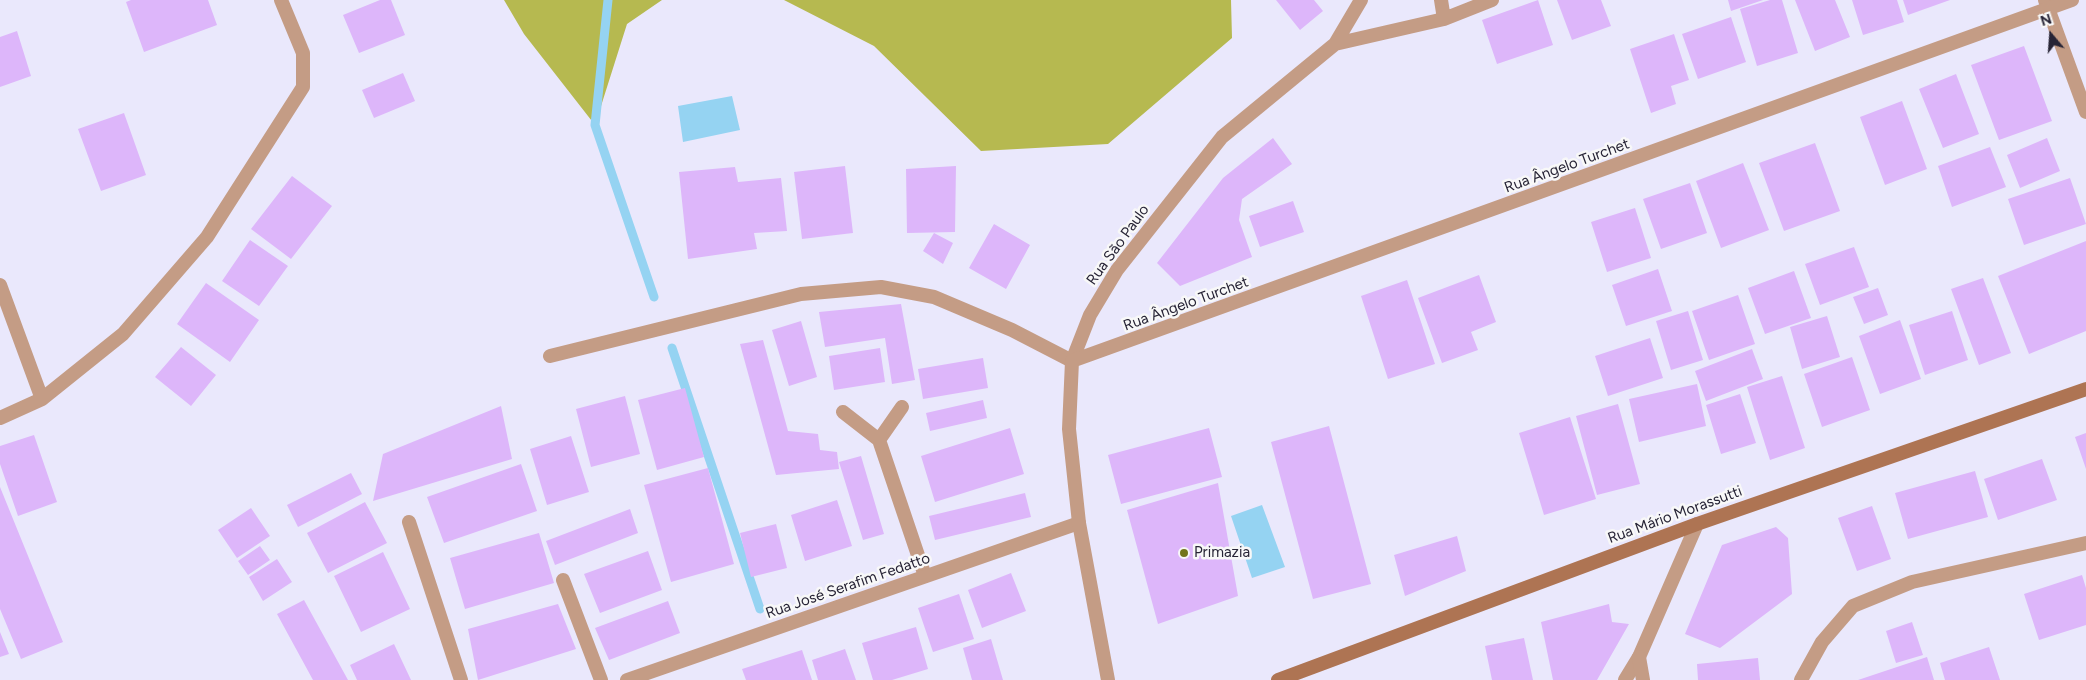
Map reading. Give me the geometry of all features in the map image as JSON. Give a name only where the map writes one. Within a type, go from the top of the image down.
[{"type":"main road","name":"Rua Mário Morassutti","points":[[1278,680],[1697,524],[2086,390]]},
{"type":"street","points":[[0,418],[42,399],[123,334],[207,237],[303,87],[303,53],[281,0]]},
{"type":"street","points":[[1335,44],[1361,0]]},
{"type":"street","points":[[1441,0],[1444,19]]},
{"type":"street","points":[[1335,44],[1444,19],[1492,0]]},
{"type":"street","name":"Rua Ângelo Turchet","points":[[1072,362],[2047,4],[2072,0]]},
{"type":"street","points":[[2047,4],[2086,112]]},
{"type":"street","name":"Rua São Paulo","points":[[1108,680],[1079,523],[1069,429],[1072,362],[1090,315],[1117,270],[1222,137],[1335,44]]},
{"type":"street","points":[[0,285],[42,399]]},
{"type":"street","points":[[550,356],[801,294],[881,287],[934,297],[1012,330],[1072,362]]},
{"type":"street","points":[[880,440],[902,407]]},
{"type":"street","points":[[843,412],[880,440],[925,576]]},
{"type":"street","points":[[409,522],[461,680]]},
{"type":"street","name":"Rua José Serafim Fedatto","points":[[627,680],[1079,523]]},
{"type":"street","points":[[1625,680],[1639,657],[1697,524]]},
{"type":"street","points":[[1801,680],[1822,642],[1853,606],[1912,582],[2086,543]]},
{"type":"street","points":[[563,580],[601,680]]},
{"type":"street","points":[[1639,657],[1643,680]]},
{"type":"shaded area","points":[[504,0],[662,0],[627,24],[595,125],[524,34]]},
{"type":"shaded area","points":[[784,0],[1231,0],[1232,38],[1108,144],[981,151],[874,46]]},
{"type":"water","points":[[732,96],[740,130],[683,142],[678,106]]},
{"type":"water","points":[[1262,505],[1285,567],[1252,578],[1231,516]]},
{"type":"building","points":[[131,0],[208,0],[217,25],[144,52],[126,2]]},
{"type":"building","points":[[380,0],[391,0],[405,35],[359,53],[343,15]]},
{"type":"building","points":[[1276,0],[1314,0],[1323,11],[1300,30]]},
{"type":"building","points":[[1538,0],[1553,45],[1497,64],[1482,20]]},
{"type":"building","points":[[1557,0],[1601,0],[1611,26],[1572,40]]},
{"type":"building","points":[[1728,0],[1763,0],[1731,11]]},
{"type":"building","points":[[1770,0],[1782,0],[1798,53],[1757,66],[1740,9]]},
{"type":"building","points":[[1795,0],[1835,0],[1850,37],[1815,51]]},
{"type":"building","points":[[1852,0],[1897,0],[1904,22],[1863,35]]},
{"type":"building","points":[[1903,0],[1950,0],[1908,15]]},
{"type":"building","points":[[1731,17],[1746,62],[1698,79],[1682,34]]},
{"type":"building","points":[[17,31],[31,76],[0,87],[0,37]]},
{"type":"building","points":[[1674,34],[1689,80],[1671,86],[1676,104],[1651,113],[1630,49]]},
{"type":"building","points":[[2024,46],[2052,121],[1999,140],[1971,65]]},
{"type":"building","points":[[403,73],[415,101],[374,118],[362,90]]},
{"type":"building","points":[[1956,74],[1979,134],[1943,148],[1919,89]]},
{"type":"building","points":[[1902,101],[1927,169],[1885,185],[1860,117]]},
{"type":"building","points":[[124,113],[146,175],[101,191],[78,129]]},
{"type":"building","points":[[1273,138],[1292,164],[1242,199],[1239,220],[1252,257],[1180,286],[1157,263],[1223,178]]},
{"type":"building","points":[[2047,138],[2060,171],[2020,188],[2007,155]]},
{"type":"building","points":[[1815,143],[1840,211],[1784,231],[1759,163]]},
{"type":"building","points":[[1990,147],[2006,187],[1952,207],[1938,166]]},
{"type":"building","points":[[1743,163],[1769,230],[1721,248],[1696,181]]},
{"type":"building","points":[[845,166],[853,233],[802,239],[794,172]]},
{"type":"building","points":[[956,166],[955,232],[907,233],[906,169]]},
{"type":"building","points":[[735,167],[738,182],[781,178],[787,231],[754,233],[757,249],[688,259],[679,172]]},
{"type":"building","points":[[292,176],[332,206],[291,259],[251,229]]},
{"type":"building","points":[[2070,178],[2086,224],[2024,245],[2008,199]]},
{"type":"building","points":[[1690,183],[1707,233],[1661,249],[1643,199]]},
{"type":"building","points":[[1293,201],[1304,232],[1260,247],[1249,216]]},
{"type":"building","points":[[1635,208],[1651,258],[1607,272],[1591,222]]},
{"type":"building","points":[[994,224],[1030,245],[1006,289],[969,268]]},
{"type":"building","points":[[934,233],[953,243],[943,264],[923,251]]},
{"type":"building","points":[[250,240],[288,266],[259,306],[222,281]]},
{"type":"building","points":[[2086,241],[2086,331],[2029,354],[1998,276]]},
{"type":"building","points":[[1854,247],[1869,287],[1820,305],[1805,264]]},
{"type":"building","points":[[1658,269],[1672,311],[1626,326],[1612,285]]},
{"type":"building","points":[[1794,271],[1811,318],[1765,334],[1748,288]]},
{"type":"building","points":[[1479,275],[1496,322],[1471,332],[1478,350],[1442,363],[1418,298]]},
{"type":"building","points":[[1983,278],[2011,353],[1979,365],[1951,289]]},
{"type":"building","points":[[1407,280],[1435,364],[1388,379],[1361,296]]},
{"type":"building","points":[[206,283],[259,320],[230,362],[177,324]]},
{"type":"building","points":[[1878,288],[1888,315],[1864,324],[1853,297]]},
{"type":"building","points":[[1738,295],[1755,344],[1709,360],[1692,311]]},
{"type":"building","points":[[901,304],[915,380],[892,384],[885,338],[825,347],[819,312]]},
{"type":"building","points":[[1688,311],[1703,360],[1671,370],[1656,321]]},
{"type":"building","points":[[1952,311],[1968,360],[1925,375],[1909,325]]},
{"type":"building","points":[[1827,316],[1840,357],[1802,369],[1790,327]]},
{"type":"building","points":[[1900,320],[1921,379],[1880,394],[1859,336]]},
{"type":"building","points":[[801,321],[817,377],[789,386],[772,330]]},
{"type":"building","points":[[1650,338],[1663,378],[1608,396],[1595,356]]},
{"type":"building","points":[[763,340],[788,431],[818,434],[820,450],[837,452],[839,469],[776,475],[740,344]]},
{"type":"building","points":[[181,347],[216,375],[191,406],[155,377]]},
{"type":"building","points":[[880,348],[885,382],[834,390],[829,356]]},
{"type":"building","points":[[1752,349],[1763,379],[1706,401],[1695,371]]},
{"type":"building","points":[[1852,357],[1870,410],[1822,427],[1804,374]]},
{"type":"building","points":[[983,358],[988,388],[923,399],[918,369]]},
{"type":"building","points":[[1782,376],[1805,448],[1770,460],[1747,387]]},
{"type":"building","points":[[1697,384],[1706,426],[1639,442],[1629,399]]},
{"type":"building","points":[[685,388],[704,457],[657,470],[638,400]]},
{"type":"building","points":[[1740,394],[1756,443],[1721,454],[1706,405]]},
{"type":"building","points":[[625,396],[640,454],[591,467],[576,409]]},
{"type":"building","points":[[983,400],[987,418],[930,431],[926,413]]},
{"type":"building","points":[[1618,404],[1640,484],[1597,495],[1576,416]]},
{"type":"building","points":[[501,406],[512,459],[373,501],[383,454]]},
{"type":"building","points":[[1570,417],[1596,499],[1544,515],[1519,433]]},
{"type":"building","points":[[1329,426],[1371,584],[1313,599],[1271,442]]},
{"type":"building","points":[[1010,428],[1024,474],[935,502],[921,456]]},
{"type":"building","points":[[1209,428],[1222,477],[1121,504],[1108,455]]},
{"type":"building","points":[[2086,433],[2086,469],[2075,437]]},
{"type":"building","points":[[34,435],[57,502],[18,516],[0,464],[0,446]]},
{"type":"building","points":[[571,436],[589,492],[547,505],[530,449]]},
{"type":"building","points":[[861,456],[884,534],[863,540],[839,462]]},
{"type":"building","points":[[2042,459],[2057,500],[1998,520],[1984,479]]},
{"type":"building","points":[[521,464],[537,511],[444,543],[427,497]]},
{"type":"building","points":[[708,468],[734,564],[671,582],[644,485]]},
{"type":"building","points":[[1975,471],[1988,517],[1908,539],[1895,493]]},
{"type":"building","points":[[351,473],[362,494],[298,527],[287,505]]},
{"type":"building","name":"Primazia","points":[[1218,483],[1238,596],[1158,624],[1127,510]]},
{"type":"building","points":[[0,487],[63,642],[21,659],[0,609]]},
{"type":"building","points":[[1025,493],[1031,517],[935,540],[929,516]]},
{"type":"building","points":[[837,500],[852,546],[805,561],[791,515]]},
{"type":"building","points":[[365,502],[387,543],[328,573],[307,533]]},
{"type":"building","points":[[1872,506],[1891,559],[1857,571],[1838,518]]},
{"type":"building","points":[[251,508],[270,536],[237,558],[218,530]]},
{"type":"building","points":[[630,509],[638,533],[555,565],[546,541]]},
{"type":"building","points":[[776,524],[787,568],[751,577],[740,533]]},
{"type":"building","points":[[1776,527],[1788,538],[1792,594],[1720,648],[1685,634],[1722,545]]},
{"type":"building","points":[[539,533],[554,583],[465,609],[450,558]]},
{"type":"building","points":[[1457,536],[1466,571],[1405,596],[1394,555]]},
{"type":"building","points":[[260,546],[270,560],[248,575],[238,561]]},
{"type":"building","points":[[648,551],[662,590],[600,613],[584,574]]},
{"type":"building","points":[[383,552],[410,609],[361,632],[334,576]]},
{"type":"building","points":[[277,559],[292,582],[263,601],[249,577]]},
{"type":"building","points":[[1011,573],[1026,611],[982,628],[968,590]]},
{"type":"building","points":[[2082,575],[2086,588],[2086,625],[2039,640],[2024,594]]},
{"type":"building","points":[[959,594],[974,639],[933,652],[918,608]]},
{"type":"building","points":[[304,600],[348,680],[313,680],[277,614]]},
{"type":"building","points":[[668,601],[680,633],[609,660],[595,628]]},
{"type":"building","points":[[558,604],[576,649],[478,680],[468,629]]},
{"type":"building","points":[[1609,604],[1612,622],[1629,624],[1597,680],[1553,680],[1541,622]]},
{"type":"building","points":[[1912,622],[1923,655],[1896,663],[1886,631]]},
{"type":"building","points":[[916,627],[928,669],[892,680],[873,680],[862,643]]},
{"type":"building","points":[[0,632],[9,654],[0,657]]},
{"type":"building","points":[[1524,638],[1533,680],[1492,680],[1485,646]]},
{"type":"building","points":[[991,639],[1003,680],[972,680],[963,648]]},
{"type":"building","points":[[394,644],[411,680],[357,680],[350,665]]},
{"type":"building","points":[[1989,647],[2000,680],[1945,680],[1940,663]]},
{"type":"building","points":[[845,649],[856,680],[818,680],[812,660]]},
{"type":"building","points":[[802,650],[812,680],[746,680],[742,669]]},
{"type":"building","points":[[1927,657],[1934,680],[1858,680]]},
{"type":"building","points":[[1758,658],[1760,680],[1698,680],[1697,664]]},
{"type":"waterway","points":[[608,0],[595,125],[654,297]]},
{"type":"waterway","points":[[672,348],[760,609]]},
{"type":"place","name":"Primazia","points":[[1184,553]]}]
